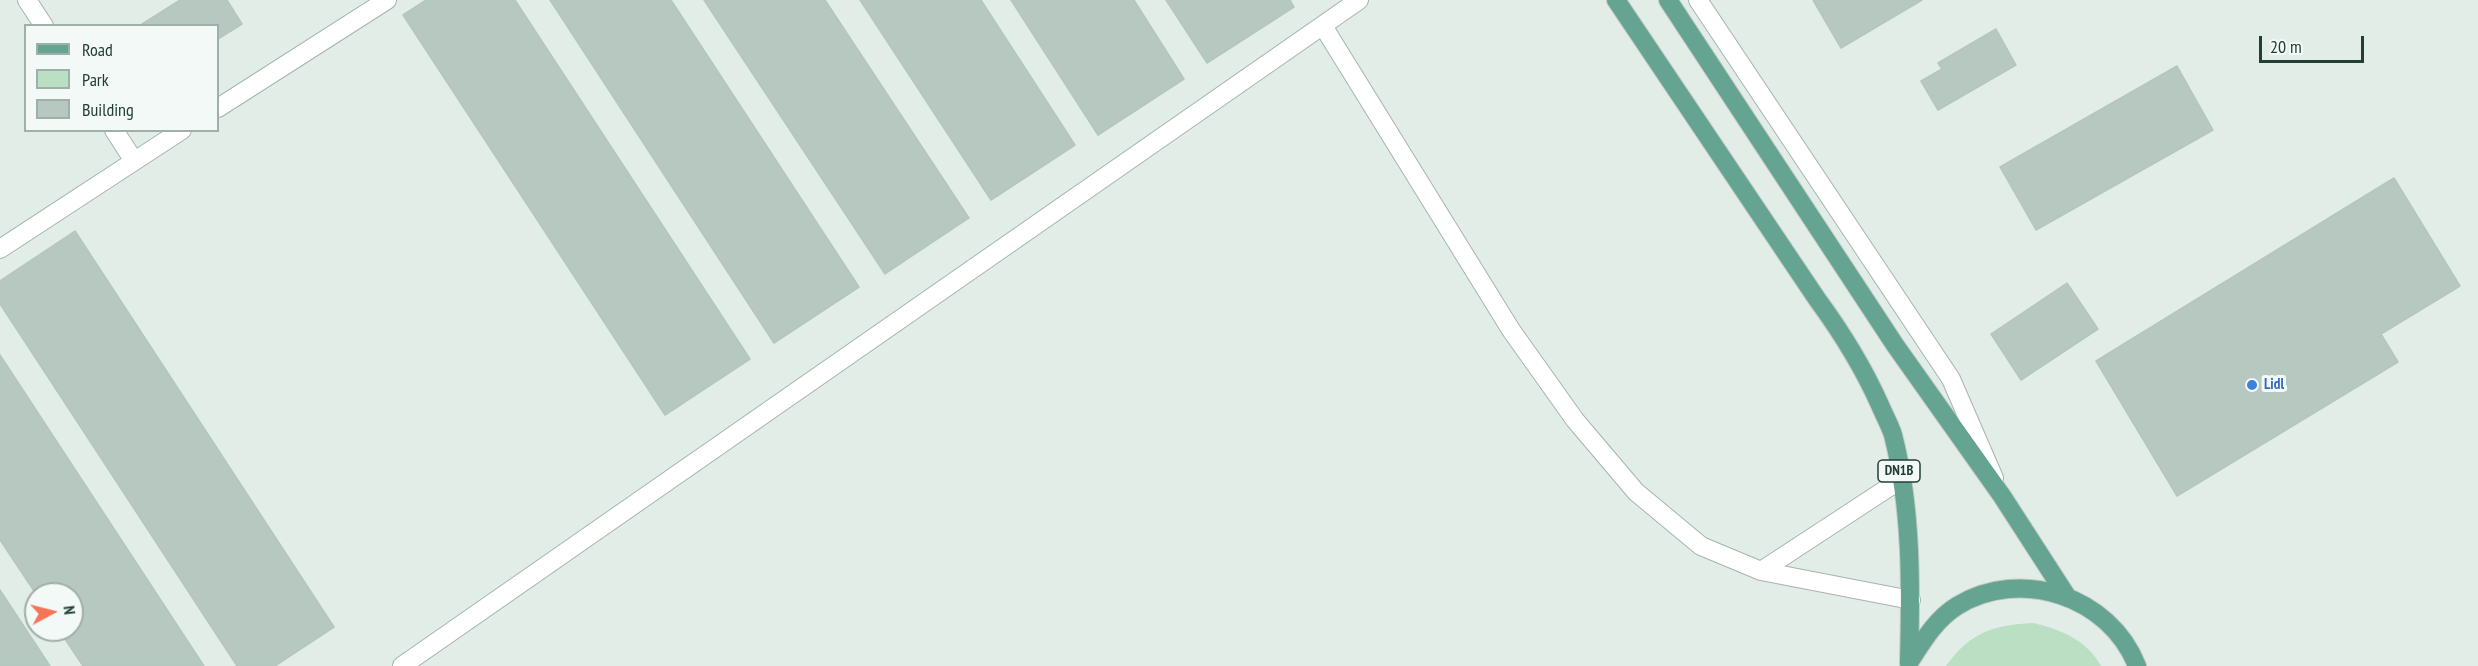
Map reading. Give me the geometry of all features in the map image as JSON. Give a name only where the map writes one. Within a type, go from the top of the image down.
[{"type":"main road","name":"DN1B","points":[[1616,0],[1817,299],[1843,334],[1865,373],[1892,434],[1906,510],[1911,600],[1908,664]]},
{"type":"main road","name":"DN1B","points":[[1668,0],[1895,345],[2002,496],[2066,595]]},
{"type":"main road","name":"DN1B","points":[[1908,664],[1929,631],[1957,606],[1991,592],[2029,588],[2066,595],[2093,610],[2115,630],[2132,654],[2137,666]]},
{"type":"street","points":[[27,0],[43,24]]},
{"type":"street","points":[[219,107],[387,0]]},
{"type":"street","points":[[402,666],[1359,0]]},
{"type":"street","name":"DN1B","points":[[1698,0],[1951,378],[2002,496]]},
{"type":"street","points":[[1323,26],[1511,330],[1575,420],[1636,492],[1701,546],[1761,571],[1911,600]]},
{"type":"street","points":[[115,132],[134,161]]},
{"type":"street","points":[[0,249],[179,132]]},
{"type":"street","points":[[1761,571],[1900,480]]},
{"type":"green space","points":[[2033,623],[2072,637],[2088,649],[2101,666],[1946,666],[1964,645],[1984,632],[2006,626]]},
{"type":"building","points":[[180,0],[227,0],[242,24],[219,38],[219,24],[142,24]]},
{"type":"building","points":[[426,0],[515,0],[750,359],[665,415],[403,15]]},
{"type":"building","points":[[550,0],[671,0],[859,287],[774,343]]},
{"type":"building","points":[[704,0],[825,0],[969,218],[885,274]]},
{"type":"building","points":[[860,0],[981,0],[1075,145],[991,200]]},
{"type":"building","points":[[1011,0],[1134,0],[1184,79],[1098,135]]},
{"type":"building","points":[[1166,0],[1290,0],[1294,7],[1207,63]]},
{"type":"building","points":[[1813,0],[1922,0],[1841,48]]},
{"type":"building","points":[[1996,29],[2016,65],[1938,110],[1921,81],[1942,69],[1938,63]]},
{"type":"building","points":[[2177,66],[2213,130],[2036,230],[2000,167]]},
{"type":"building","points":[[2394,178],[2460,286],[2381,334],[2398,362],[2177,496],[2096,361]]},
{"type":"building","points":[[75,231],[334,627],[275,666],[237,666],[0,304],[0,281]]},
{"type":"building","points":[[2067,283],[2098,329],[2021,380],[1991,334]]},
{"type":"building","points":[[0,355],[204,666],[83,666],[67,642],[84,642],[84,582],[28,582],[0,540]]},
{"type":"building","points":[[0,590],[24,626],[24,642],[34,642],[50,666],[0,666]]},
{"type":"place","name":"Lidl","points":[[2252,385]]}]
